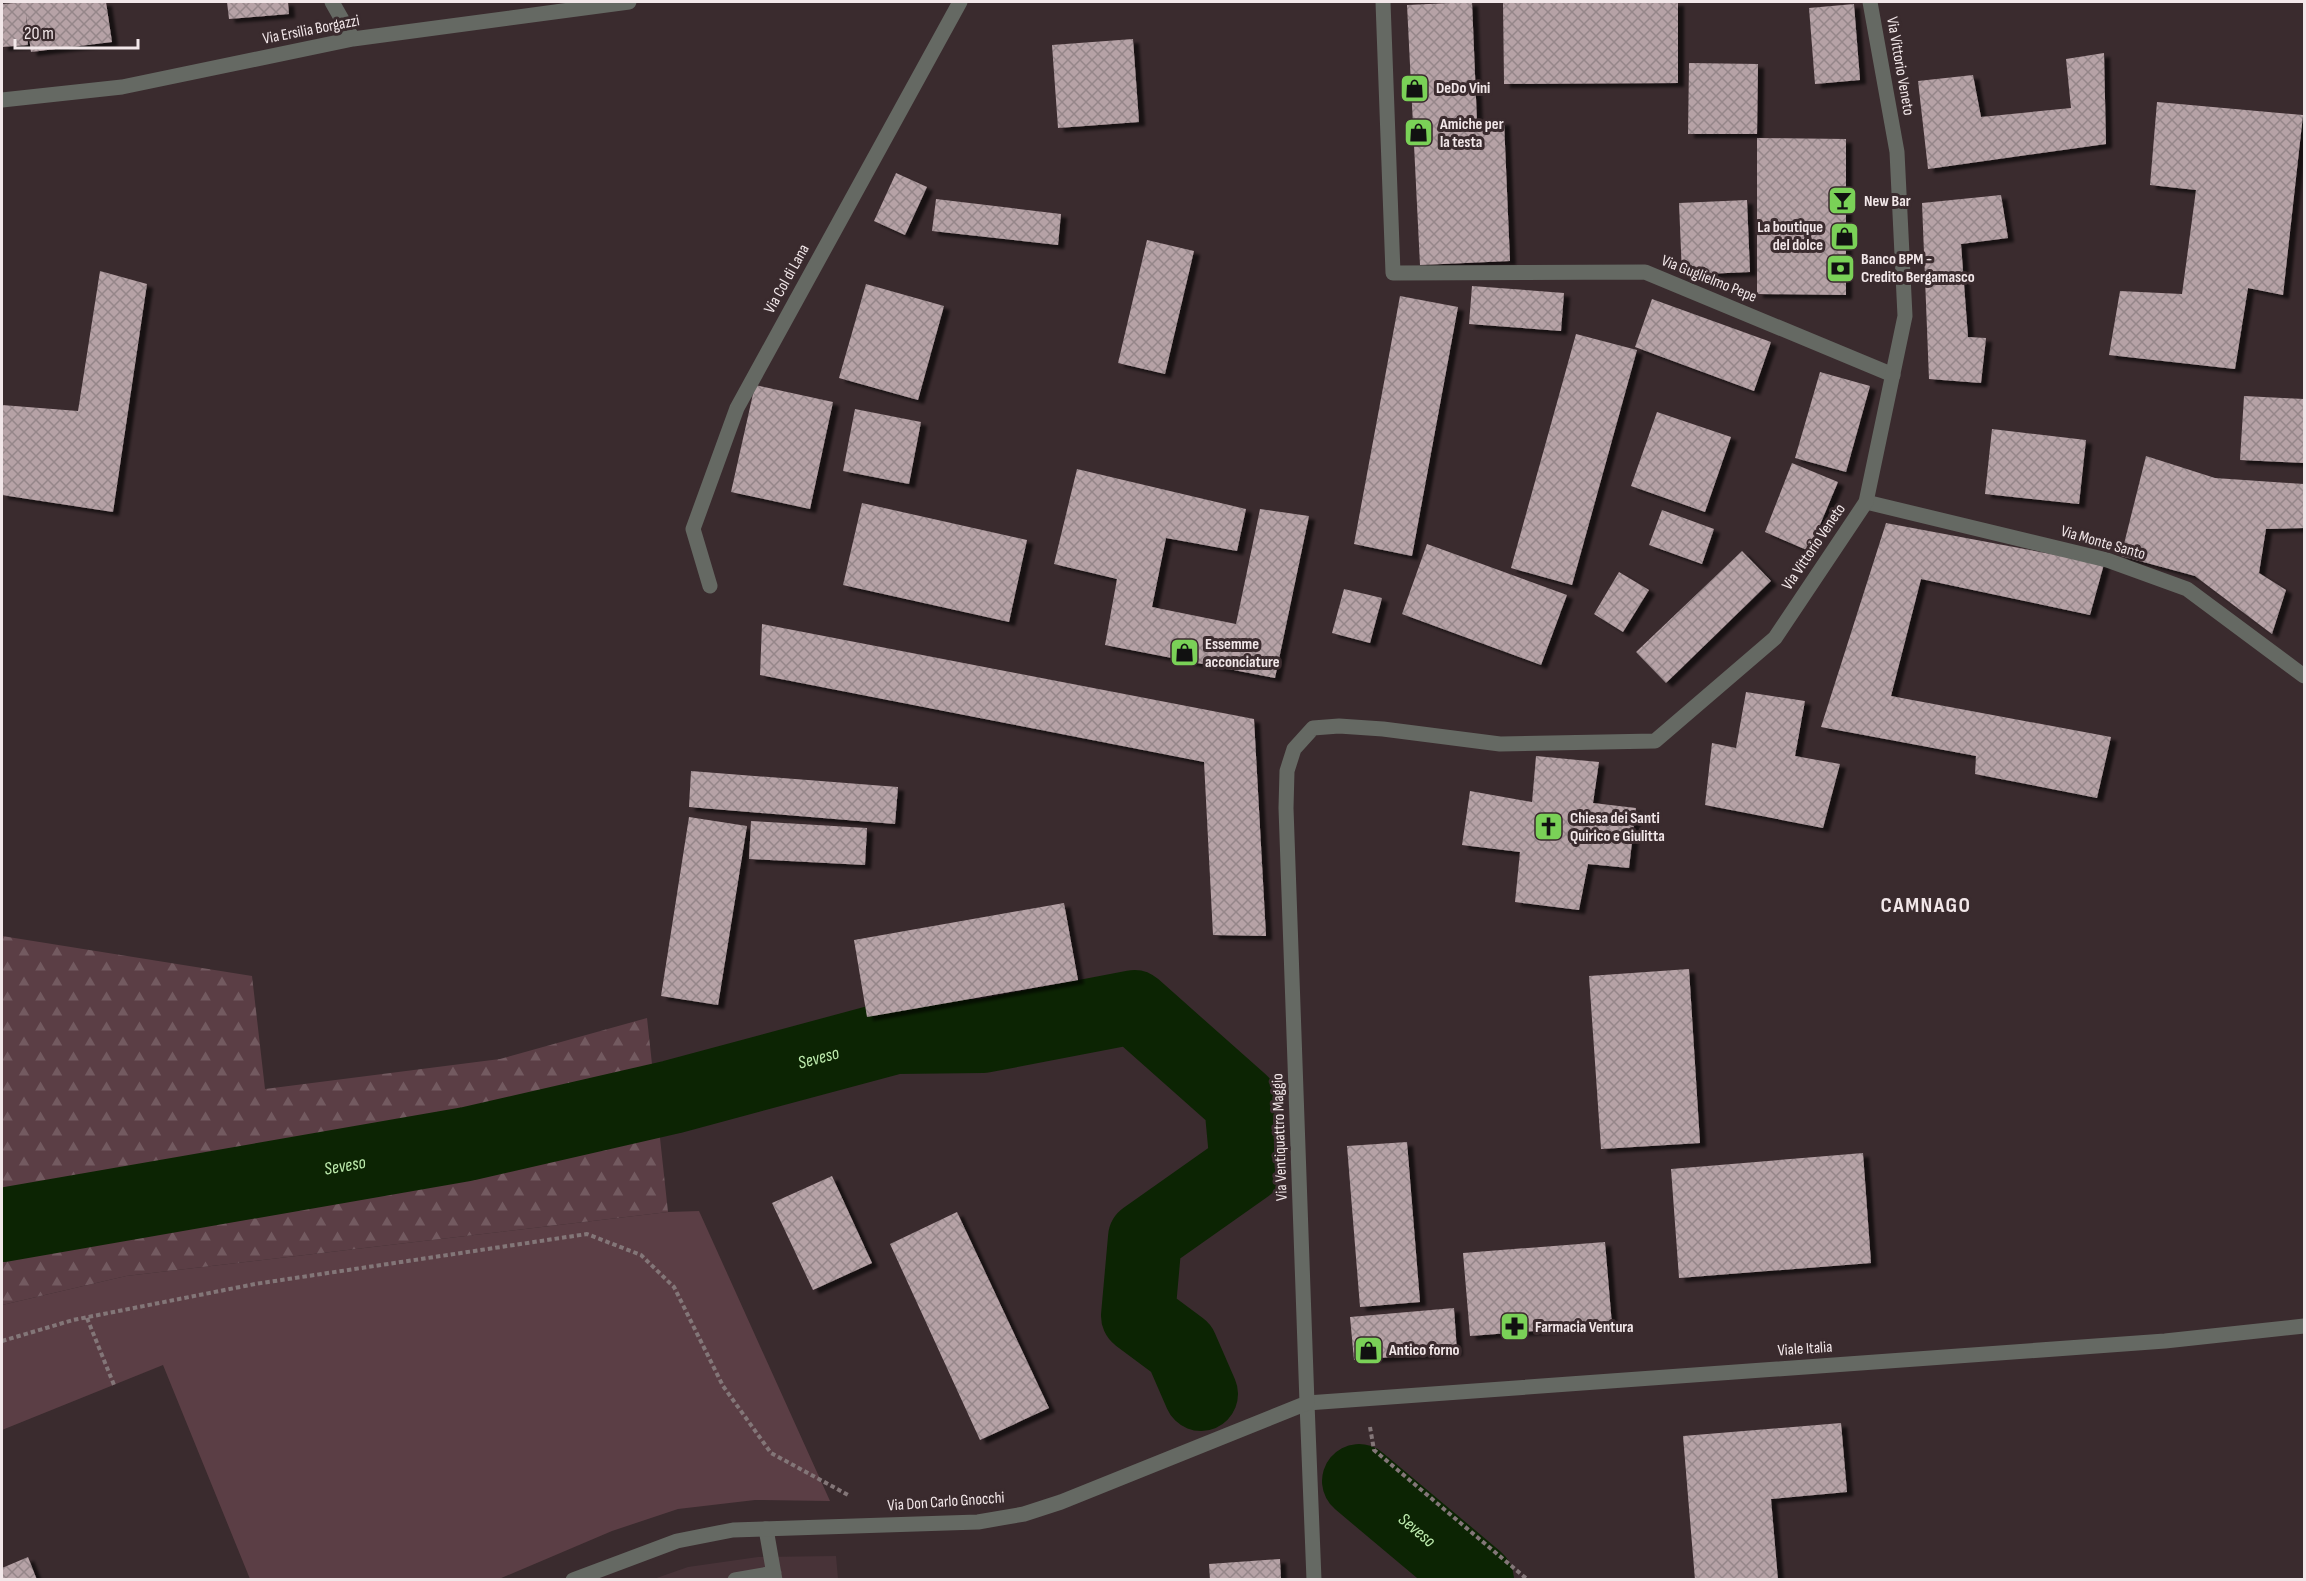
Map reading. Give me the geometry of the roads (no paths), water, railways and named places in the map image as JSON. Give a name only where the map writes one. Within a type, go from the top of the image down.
[{"type":"street","points":[[332,2],[353,39]]},
{"type":"street","name":"Via Ersilia Borgazzi","points":[[2,100],[122,87],[353,39],[629,2]]},
{"type":"street","name":"Via Col di Lana","points":[[710,586],[693,529],[737,408],[960,2]]},
{"type":"street","name":"Via Guglielmo Pepe","points":[[1383,2],[1393,273],[1645,272],[1893,375]]},
{"type":"street","name":"Via Vittorio Veneto","points":[[1339,726],[1383,729],[1500,744],[1655,741],[1775,638],[1866,502],[1905,316],[1897,152],[1870,2]]},
{"type":"street","name":"Via Monte Santo","points":[[1866,502],[2107,560],[2187,589],[2304,676]]},
{"type":"street","name":"Via Ventiquattro Maggio","points":[[1314,1580],[1287,832],[1287,771],[1294,749],[1313,728],[1339,726]]},
{"type":"street","name":"Viale Italia","points":[[1307,1403],[2164,1341],[2304,1326]]},
{"type":"street","name":"Via Don Carlo Gnocchi","points":[[573,1580],[677,1541],[733,1530],[978,1522],[1024,1514],[1061,1502],[1307,1403]]},
{"type":"street","points":[[735,1580],[774,1576],[766,1529]]},
{"type":"waterway","name":"Seveso","points":[[2,1225],[467,1144],[672,1097],[895,1037],[983,1036],[1134,1007],[1241,1102],[1247,1166],[1145,1238],[1138,1316],[1181,1348],[1201,1394]]},
{"type":"waterway","name":"Seveso","points":[[1359,1481],[1477,1580]]},
{"type":"place","name":"DeDo Vini","points":[[1415,88]]},
{"type":"place","name":"Amiche per la testa","points":[[1419,133]]},
{"type":"place","name":"New Bar","points":[[1843,201]]},
{"type":"place","name":"La boutique del dolce","points":[[1844,236]]},
{"type":"place","name":"Banco BPM - Credito Bergamasco","points":[[1840,268]]},
{"type":"place","name":"Essemme acconciature","points":[[1184,653]]},
{"type":"place","name":"Chiesa dei Santi Quirico e Giulitta","points":[[1549,827]]},
{"type":"place","name":"Farmacia Ventura","points":[[1514,1327]]},
{"type":"place","name":"Antico forno","points":[[1368,1350]]},
{"type":"district","name":"CAMNAGO","points":[[1926,905]]}]
